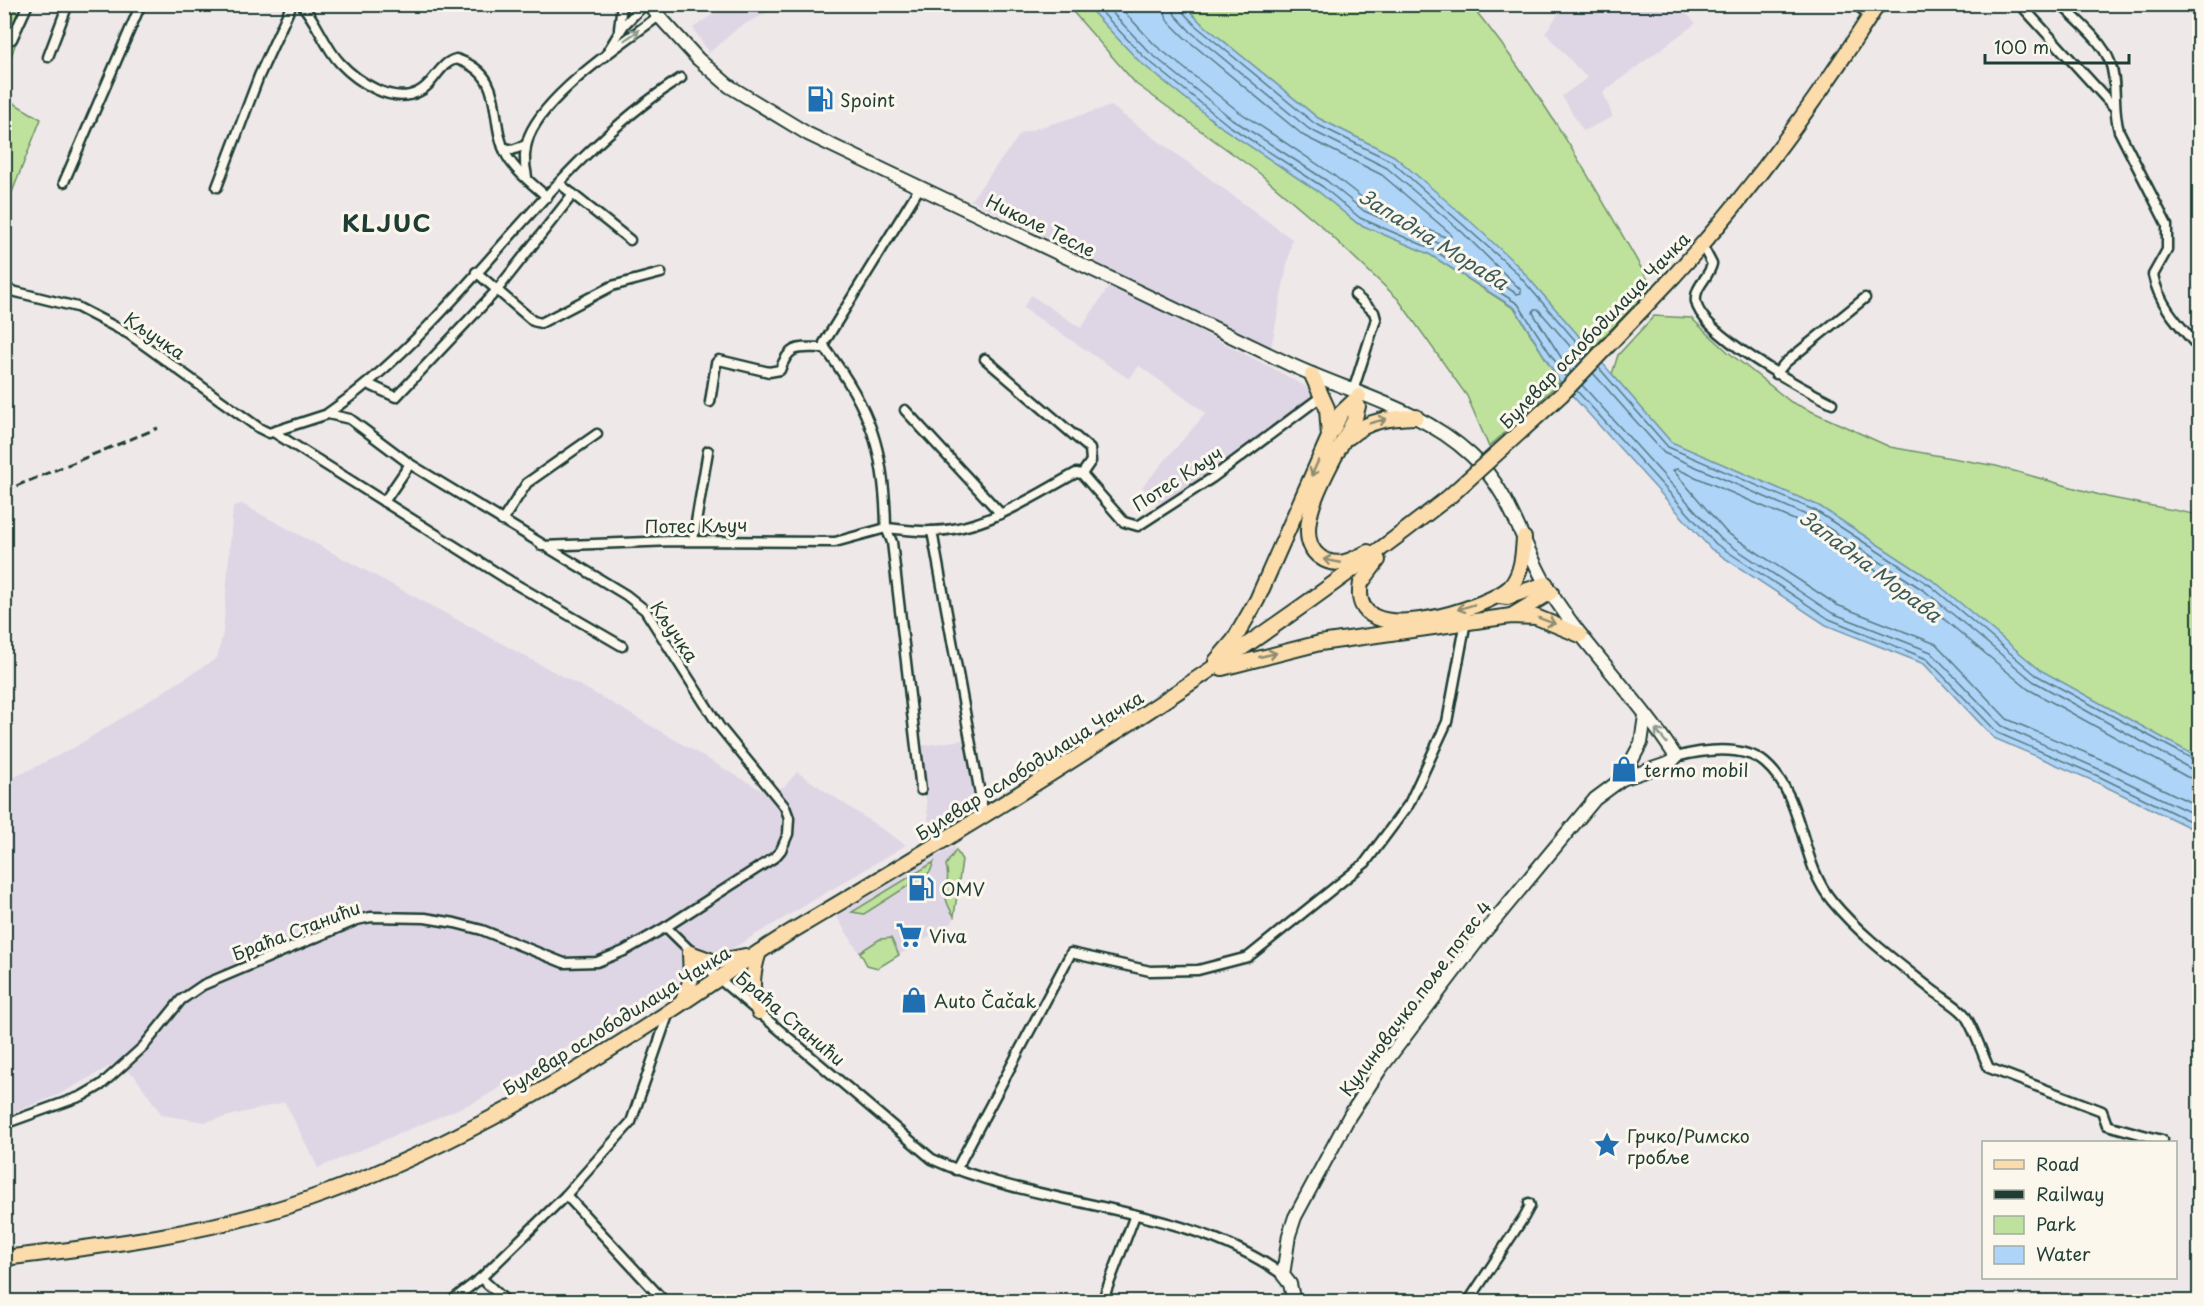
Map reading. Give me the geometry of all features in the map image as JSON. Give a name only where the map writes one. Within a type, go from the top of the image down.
[{"type":"main road","name":"Булевар ослободилаца Чачка","points":[[4,1258],[175,1234],[269,1211],[338,1188],[416,1155],[493,1117],[984,816],[1280,624],[1450,496],[1570,386],[1702,245],[1801,120],[1874,10]]},
{"type":"main road","points":[[1312,375],[1329,414],[1329,437]]},
{"type":"main road","points":[[1211,670],[1234,640],[1257,600],[1329,437],[1341,413],[1356,395]]},
{"type":"main road","points":[[1356,395],[1358,406],[1355,418],[1309,513],[1307,529],[1310,544],[1319,557],[1340,563],[1387,545]]},
{"type":"main road","points":[[1345,440],[1369,423],[1386,419],[1416,417]]},
{"type":"main road","points":[[1387,545],[1381,557],[1364,576],[1360,588],[1363,607],[1376,620],[1396,623],[1419,620],[1467,607],[1506,591],[1518,574],[1524,538]]},
{"type":"main road","points":[[1495,595],[1507,597],[1548,588]]},
{"type":"main road","points":[[1511,616],[1548,588]]},
{"type":"main road","points":[[1211,670],[1320,643],[1413,632],[1466,621],[1511,616],[1536,617],[1580,635]]},
{"type":"main road","points":[[683,1001],[691,979],[690,953],[715,962],[759,952],[752,975],[752,991],[759,1012]]},
{"type":"street","points":[[12,39],[28,4]]},
{"type":"street","points":[[48,57],[68,4]]},
{"type":"street","points":[[64,182],[141,4]]},
{"type":"street","points":[[217,187],[259,76],[292,4]]},
{"type":"street","points":[[301,4],[340,63],[364,82],[385,93],[405,95],[417,93],[448,62],[456,59],[484,76],[491,85],[503,147],[515,167],[546,197]]},
{"type":"street","points":[[617,36],[622,20],[622,4]]},
{"type":"street","points":[[606,54],[617,36],[647,4]]},
{"type":"street","name":"Николе Тесле","points":[[647,4],[698,58],[729,86],[755,104],[808,134],[1312,375],[1356,395],[1416,417],[1447,434],[1493,479],[1524,538]]},
{"type":"street","points":[[1856,4],[1874,10]]},
{"type":"street","points":[[2020,4],[2113,106]]},
{"type":"street","points":[[2061,4],[2110,61],[2113,106],[2119,131],[2167,225],[2167,250],[2153,275],[2156,289],[2167,310],[2199,349]]},
{"type":"street","points":[[527,177],[526,145],[541,116],[606,54],[659,16]]},
{"type":"street","points":[[275,433],[328,414],[369,384],[406,348],[546,197],[622,121],[681,78]]},
{"type":"street","points":[[503,147],[512,150],[526,145]]},
{"type":"street","points":[[560,184],[630,240]]},
{"type":"street","points":[[920,187],[824,343],[825,348],[851,383],[877,441],[885,499],[886,528],[892,542],[921,790]]},
{"type":"street","points":[[369,384],[396,398],[497,290],[573,194]]},
{"type":"street","points":[[1702,245],[1712,264],[1697,295],[1701,312],[1713,326],[1776,374],[1832,403]]},
{"type":"street","points":[[476,272],[534,321],[541,324],[612,286],[661,273]]},
{"type":"street","name":"Кључка","points":[[4,289],[77,307],[129,334],[259,428],[275,433],[510,581],[622,646]]},
{"type":"street","points":[[1355,295],[1374,312],[1376,319],[1356,395]]},
{"type":"street","points":[[1776,374],[1785,363],[1865,298]]},
{"type":"street","points":[[710,402],[716,363],[719,360],[769,372],[780,370],[788,351],[794,348],[825,348]]},
{"type":"street","points":[[985,359],[1090,449],[1091,461],[1082,474]]},
{"type":"street","name":"Потес Кључ","points":[[541,546],[693,540],[835,542],[886,528],[932,531],[958,528],[1001,514],[1076,473],[1082,474],[1124,522],[1138,526],[1212,478],[1322,396]]},
{"type":"street","points":[[905,410],[1001,514]]},
{"type":"street","name":"Кључка","points":[[328,414],[350,419],[410,464],[541,546],[626,595],[645,610],[719,726],[775,791],[789,818],[785,844],[775,857],[666,927]]},
{"type":"street","points":[[502,522],[528,483],[597,434]]},
{"type":"street","points":[[693,540],[708,451]]},
{"type":"street","points":[[384,502],[410,464]]},
{"type":"street","points":[[932,531],[984,816]]},
{"type":"street","points":[[1524,538],[1548,588],[1580,635],[1676,757],[1709,751],[1745,753],[1762,760],[1778,775],[1830,900],[1872,941],[1964,1014],[1989,1068],[2102,1111],[2107,1125],[2162,1141]]},
{"type":"street","points":[[956,1170],[1071,953],[1150,971],[1198,970],[1248,957],[1365,863],[1409,804],[1446,722],[1466,621]]},
{"type":"street","name":"Кулиновачко поље потес 4","points":[[1622,779],[1641,743],[1645,716]]},
{"type":"street","name":"Кулиновачко поље потес 4","points":[[1283,1275],[1289,1235],[1295,1217],[1350,1115],[1381,1068],[1479,939],[1595,799],[1622,779],[1670,763],[1676,757]]},
{"type":"street","name":"Браћа Станићи","points":[[4,1124],[81,1095],[101,1085],[143,1047],[181,1000],[202,985],[357,920],[391,917],[455,923],[482,930],[564,963],[581,964],[605,960],[666,927],[718,978],[932,1159],[956,1170],[1020,1190],[1163,1221],[1221,1242],[1266,1263],[1283,1275]]},
{"type":"street","points":[[450,1302],[481,1278],[566,1194],[631,1122],[669,1011]]},
{"type":"street","points":[[566,1194],[665,1302]]},
{"type":"street","points":[[1468,1302],[1524,1217],[1530,1206],[1528,1203]]},
{"type":"street","points":[[1102,1302],[1135,1215]]},
{"type":"street","points":[[1283,1275],[1298,1300]]},
{"type":"street","points":[[481,1278],[507,1302]]},
{"type":"shaded area","points":[[726,5],[782,5],[739,27],[709,53],[693,28]]},
{"type":"shaded area","points":[[1551,5],[1677,5],[1696,23],[1603,92],[1613,117],[1583,131],[1562,96],[1587,78],[1545,33],[1559,13]]},
{"type":"shaded area","points":[[1111,106],[1292,239],[1271,349],[971,200],[1021,133]]},
{"type":"shaded area","points":[[1110,285],[1322,396],[1166,507],[1142,487],[1206,413],[1139,366],[1129,379],[1023,308],[1031,295],[1081,328]]},
{"type":"shaded area","points":[[242,504],[605,699],[761,790],[784,787],[797,772],[906,845],[479,1100],[318,1168],[285,1102],[205,1122],[162,1115],[134,1075],[114,1064],[58,1095],[5,1116],[5,782],[75,747],[217,658],[223,632],[233,506]]},
{"type":"shaded area","points":[[969,739],[981,807],[930,836],[920,746]]},
{"type":"shaded area","name":"OMV","points":[[954,846],[962,860],[953,922],[878,968],[867,965],[836,916]]},
{"type":"green space","points":[[1067,5],[1086,5],[1140,62],[1224,129],[1319,192],[1357,223],[1429,254],[1515,309],[1560,382],[1489,447],[1467,396],[1398,299],[1319,224],[1258,172],[1136,84]]},
{"type":"green space","points":[[1184,5],[1471,5],[1545,106],[1652,287],[1591,350],[1518,266],[1394,156],[1318,118],[1200,22]]},
{"type":"green space","points":[[5,7],[26,15],[5,73]]},
{"type":"green space","points":[[5,98],[41,119],[5,210]]},
{"type":"green space","points":[[1654,316],[1691,318],[1728,352],[1791,402],[1890,447],[1996,466],[2107,497],[2199,515],[2199,758],[2040,670],[1935,582],[1819,506],[1671,442],[1612,374],[1618,355]]},
{"type":"green space","points":[[956,850],[962,860],[954,916],[945,893],[948,879],[946,865]]},
{"type":"green space","points":[[934,862],[930,872],[864,914],[852,912]]},
{"type":"green space","points":[[891,938],[899,955],[878,968],[867,965],[860,952],[880,939]]},
{"type":"water","name":"Западна Морава","points":[[1086,5],[1184,5],[1200,22],[1318,118],[1394,156],[1470,221],[1518,266],[1671,442],[1819,506],[1935,582],[2040,670],[2199,758],[2199,832],[2096,782],[1994,738],[1924,664],[1826,625],[1711,549],[1560,382],[1515,308],[1429,254],[1357,223],[1319,192],[1224,129],[1140,62]]},
{"type":"railway","points":[[4,491],[158,428]]},
{"type":"place","name":"Spoint","points":[[820,99]]},
{"type":"place","name":"termo mobil","points":[[1624,769]]},
{"type":"place","name":"OMV","points":[[921,888]]},
{"type":"place","name":"Viva","points":[[909,935]]},
{"type":"place","name":"Auto Čačak","points":[[914,1000]]},
{"type":"place","name":"Грчко/Римско гробље","points":[[1607,1145]]},
{"type":"district","name":"KLJUC","points":[[387,222]]}]
